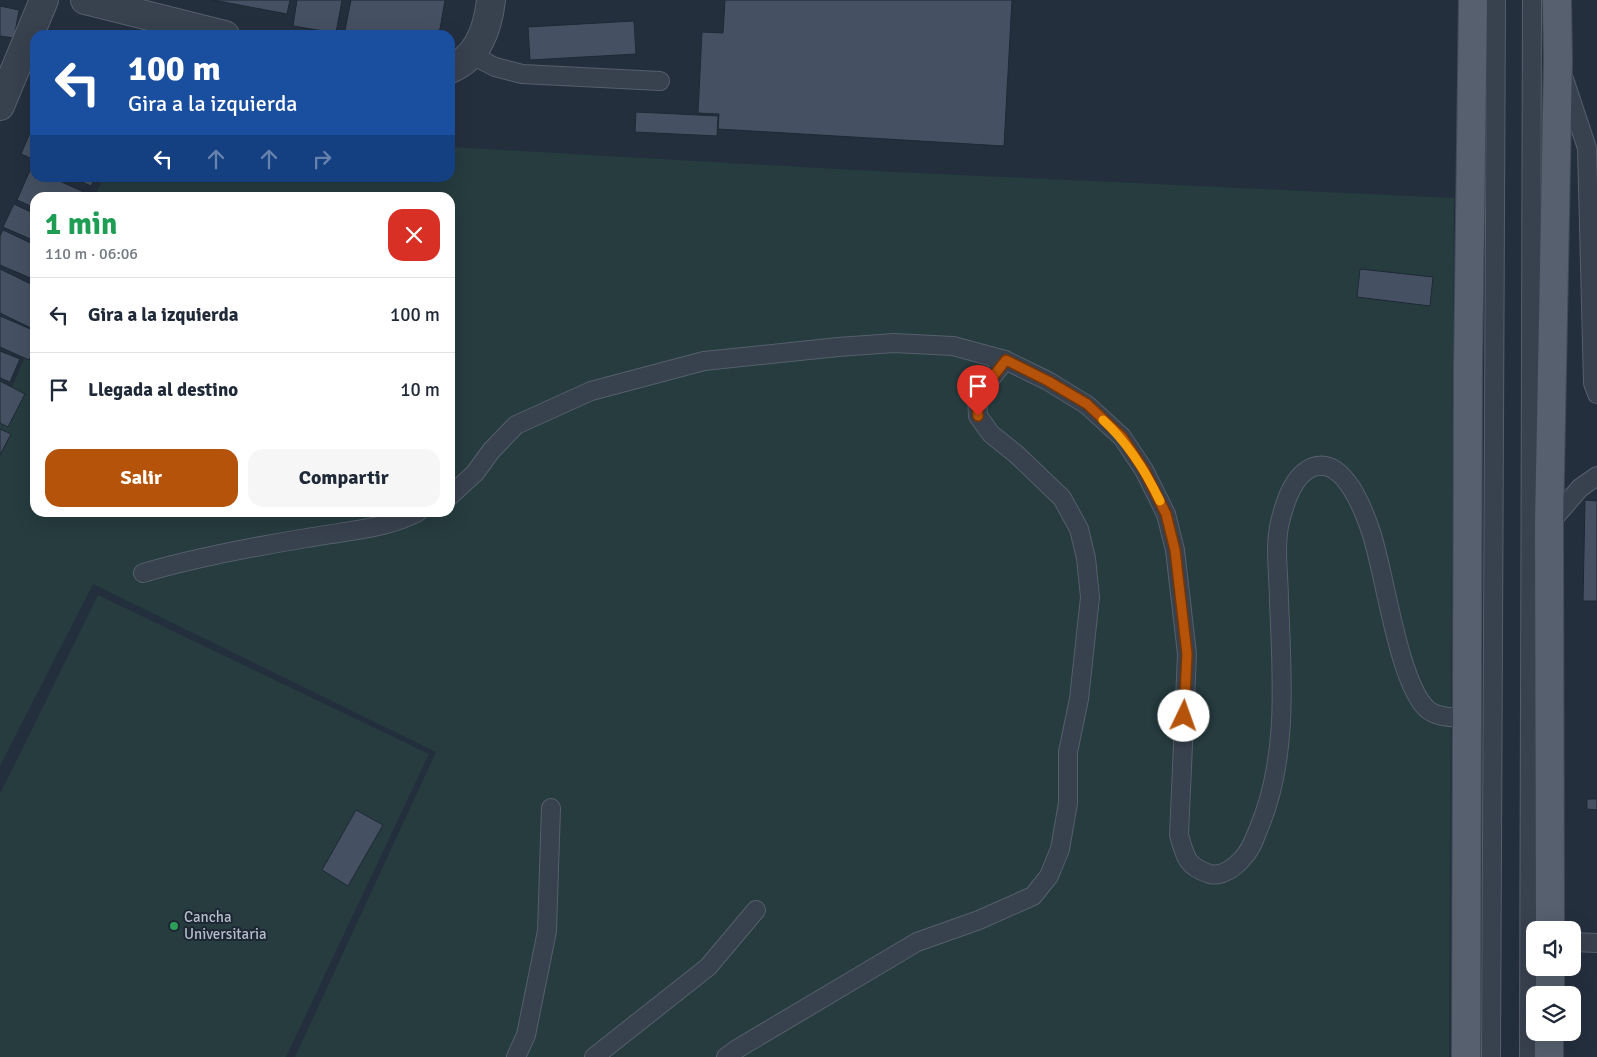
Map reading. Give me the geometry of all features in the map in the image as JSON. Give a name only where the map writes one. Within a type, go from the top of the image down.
[{"type":"main road","points":[[1458,0],[1474,76]]},
{"type":"main road","points":[[1466,1057],[1468,377],[1474,76],[1473,0]]},
{"type":"main road","points":[[1550,921],[1549,524],[1558,61],[1557,0]]},
{"type":"main road","points":[[1549,1041],[1549,1057]]},
{"type":"street","points":[[32,30],[44,0]]},
{"type":"street","points":[[85,0],[205,30]]},
{"type":"street","points":[[460,61],[482,39],[489,19],[491,0]]},
{"type":"street","points":[[0,106],[30,34]]},
{"type":"lane","points":[[1491,1057],[1496,0]]},
{"type":"lane","points":[[1529,1057],[1532,0]]},
{"type":"lane","points":[[460,61],[522,74],[660,81]]},
{"type":"lane","points":[[1558,61],[1586,148],[1593,384],[1597,394]]},
{"type":"lane","points":[[455,491],[475,473],[491,451],[516,425],[591,391],[704,361],[838,346],[894,343],[953,346],[1006,360],[1048,381],[1087,404],[1115,431],[1144,470],[1166,514],[1175,550],[1187,654],[1178,835],[1185,857],[1195,869],[1214,875],[1233,869],[1249,852],[1264,817],[1274,782],[1280,734],[1281,668],[1277,554],[1280,523],[1290,493],[1300,475],[1315,466],[1331,468],[1346,478],[1360,504],[1371,532],[1401,652],[1419,699],[1434,714],[1466,718]]},
{"type":"lane","points":[[726,1057],[917,942],[979,920],[1033,896],[1049,876],[1060,849],[1068,803],[1068,752],[1079,699],[1090,597],[1087,568],[1079,528],[1062,498],[1016,454],[991,434],[978,416],[977,397],[1006,360]]},
{"type":"lane","points":[[1549,524],[1580,488],[1597,476]]},
{"type":"lane","points":[[143,573],[177,563],[246,549],[374,528],[404,517]]},
{"type":"lane","points":[[516,1057],[526,1035],[548,931],[551,808]]},
{"type":"lane","points":[[594,1057],[708,967],[756,910]]},
{"type":"lane","points":[[1581,942],[1597,943]]},
{"type":"green space","points":[[455,147],[854,170],[1454,198],[1449,1057],[295,1057],[436,752],[93,584],[0,766],[0,415],[30,346],[30,517],[455,517],[455,192],[96,192],[101,182],[455,182]]},
{"type":"green space","name":"Cancha Universitaria","points":[[98,595],[429,754],[286,1057],[0,1057],[0,794]]},
{"type":"building","points":[[213,0],[290,0],[287,14]]},
{"type":"building","points":[[297,0],[342,0],[337,30],[318,30],[293,26]]},
{"type":"building","points":[[351,0],[445,0],[439,30],[345,30]]},
{"type":"building","points":[[725,0],[1012,0],[1004,146],[718,129],[719,114],[698,113],[702,32],[723,33]]},
{"type":"building","points":[[0,6],[19,10],[14,38],[0,36]]},
{"type":"building","points":[[634,21],[636,54],[530,60],[528,27]]},
{"type":"building","points":[[636,112],[718,116],[717,136],[635,132]]},
{"type":"building","points":[[30,133],[30,158],[21,154]]},
{"type":"building","points":[[30,170],[30,182],[62,182],[84,192],[30,192],[30,206],[17,200]]},
{"type":"building","points":[[82,182],[93,182],[91,186]]},
{"type":"building","points":[[14,204],[30,212],[30,239],[3,227]]},
{"type":"building","points":[[3,230],[30,243],[30,278],[0,265],[0,236]]},
{"type":"building","points":[[0,269],[30,284],[30,328],[0,313]]},
{"type":"building","points":[[1360,269],[1433,277],[1430,306],[1357,297]]},
{"type":"building","points":[[0,316],[30,329],[29,360],[0,347]]},
{"type":"building","points":[[0,351],[20,359],[10,382],[0,378]]},
{"type":"building","points":[[0,381],[25,394],[8,427],[0,423]]},
{"type":"building","points":[[0,429],[11,434],[0,455]]},
{"type":"building","points":[[1585,500],[1597,501],[1597,601],[1583,601]]},
{"type":"building","points":[[1587,799],[1597,799],[1597,810],[1587,809]]},
{"type":"building","points":[[356,810],[383,825],[348,886],[322,870]]},
{"type":"slow traffic","points":[[1103,420],[1122,437],[1144,470],[1160,501]]},
{"type":"place","name":"Cancha Universitaria","points":[[174,926]]},
{"type":"route","points":[[978,416],[977,397],[1006,360],[1048,381],[1087,404],[1122,437],[1144,470],[1166,514],[1175,550],[1187,654],[1184,716]]}]
